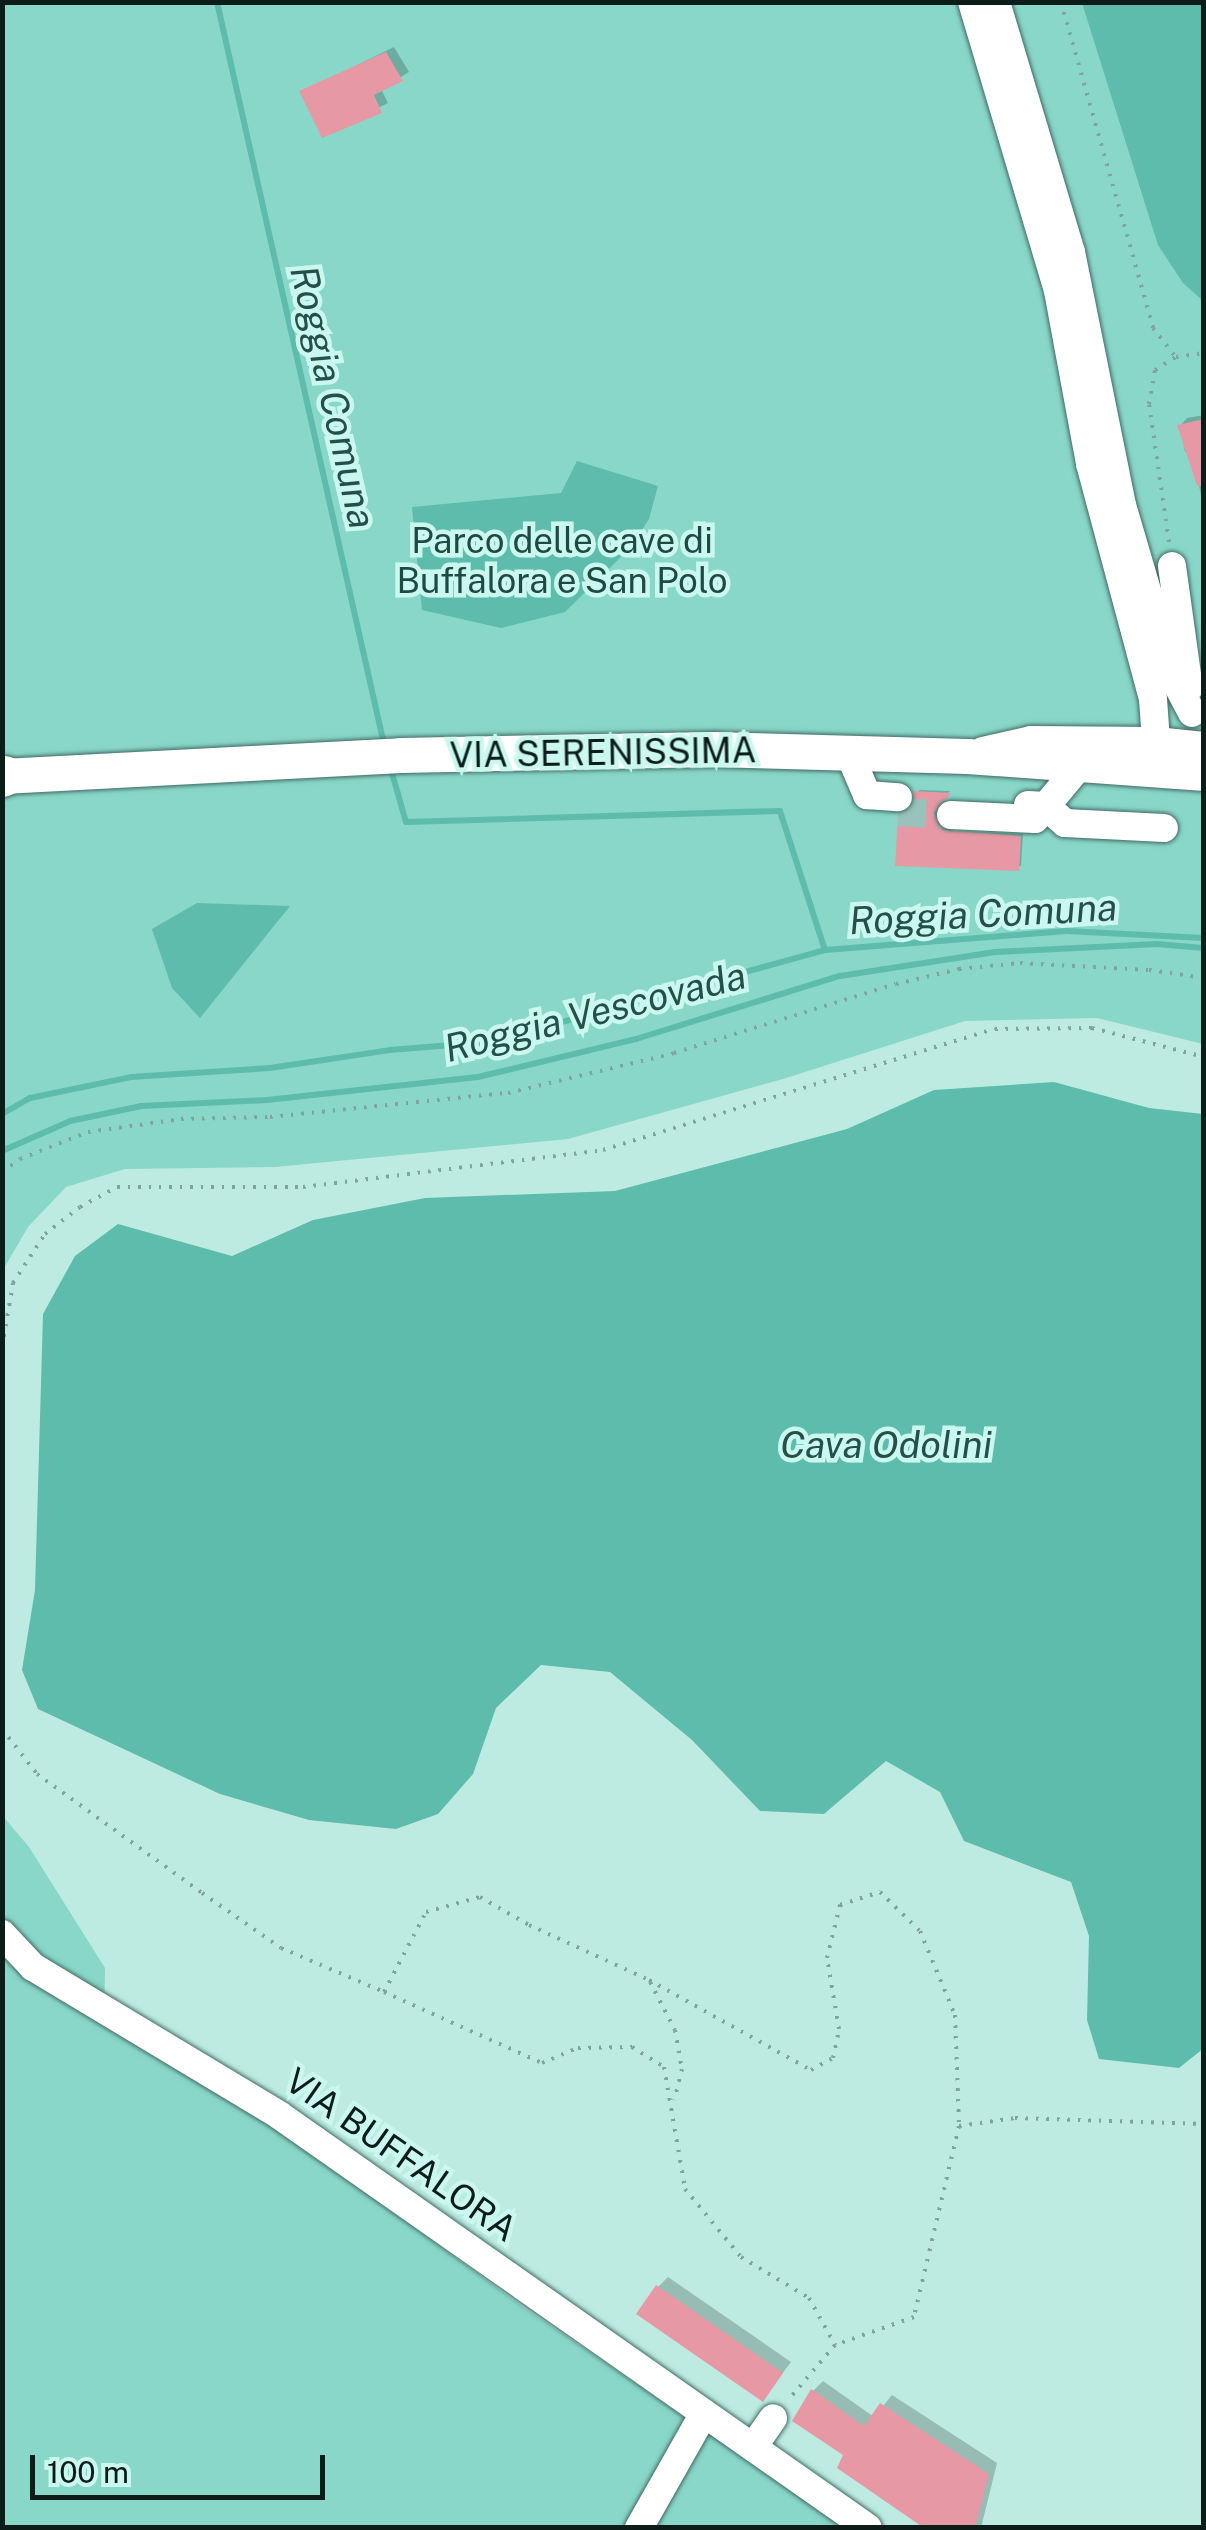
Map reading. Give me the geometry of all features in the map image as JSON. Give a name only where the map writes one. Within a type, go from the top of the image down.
[{"type":"main road","name":"VIA SERENISSIMA","points":[[3,776],[565,750],[968,756],[1080,765],[1200,755]]},
{"type":"street","points":[[972,2],[1058,291],[1090,464],[1154,698],[1156,741]]},
{"type":"street","points":[[996,2],[1071,252],[1122,505],[1171,672],[1192,713]]},
{"type":"street","points":[[968,756],[1031,740],[1156,741],[1200,755],[1172,566]]},
{"type":"street","points":[[849,753],[873,810],[898,804]]},
{"type":"street","points":[[1046,806],[1080,765]]},
{"type":"street","points":[[951,807],[1046,806],[1064,822],[1164,828]]},
{"type":"street","name":"VIA BUFFALORA","points":[[2,1934],[33,1966],[280,2115],[868,2528]]},
{"type":"street","points":[[639,2528],[704,2413]]},
{"type":"street","points":[[753,2447],[773,2418]]},
{"type":"path","points":[[1061,2],[1153,328],[1176,358]]},
{"type":"path","points":[[1172,566],[1149,404],[1155,370],[1176,358],[1204,353]]},
{"type":"path","points":[[2,1172],[20,1159],[88,1132],[180,1119],[417,1105],[508,1092],[674,1053],[896,984],[960,969],[1020,963],[1149,970],[1204,978]]},
{"type":"path","points":[[2,1347],[13,1283],[45,1234],[117,1187],[303,1186],[603,1150],[995,1030],[1092,1028],[1204,1057]]},
{"type":"path","points":[[2,1729],[37,1774],[282,1948],[542,2063],[578,2048],[632,2047],[664,2066],[686,2189],[741,2257],[809,2298],[835,2345]]},
{"type":"path","points":[[384,1992],[426,1912],[480,1897],[528,1925],[649,1980],[811,2070],[832,2058],[840,2029],[827,1958],[840,1904],[880,1892],[920,1931],[956,2015],[959,2126],[914,2317],[835,2345],[773,2418]]},
{"type":"path","points":[[649,1980],[675,2030],[682,2069],[672,2104]]},
{"type":"path","points":[[959,2126],[1015,2118],[1204,2124]]},
{"type":"green space","name":"Parco delle cave di Buffalora e San Polo","points":[[3,3],[1203,3],[1203,1044],[1097,1018],[965,1021],[783,1079],[568,1139],[275,1167],[125,1169],[66,1187],[28,1227],[3,1270]]},
{"type":"green space","points":[[2,1815],[29,1847],[105,1968],[104,2025],[295,2140],[523,2307],[847,2527],[3,2527]]},
{"type":"water","points":[[1082,3],[1203,3],[1203,301],[1183,283],[1158,245]]},
{"type":"water","points":[[577,461],[658,486],[649,519],[631,547],[565,612],[501,628],[422,610],[412,507],[561,493]]},
{"type":"water","points":[[197,903],[290,906],[200,1018],[172,988],[152,929]]},
{"type":"water","name":"Cava Odolini","points":[[1054,1082],[1149,1108],[1203,1114],[1204,2048],[1179,2068],[1099,2059],[1087,2020],[1089,1936],[1071,1882],[964,1841],[940,1792],[886,1761],[824,1814],[760,1811],[692,1740],[610,1672],[541,1665],[496,1708],[473,1774],[438,1814],[396,1829],[309,1820],[220,1794],[38,1709],[22,1670],[35,1590],[43,1314],[75,1256],[118,1224],[232,1256],[313,1220],[425,1198],[615,1191],[847,1129],[934,1090]]},
{"type":"building","points":[[386,52],[403,81],[374,95],[382,113],[322,138],[299,91]]},
{"type":"building","points":[[1204,419],[1204,486],[1197,486],[1177,425]]},
{"type":"building","points":[[914,791],[951,793],[934,813],[942,830],[1021,836],[1019,871],[895,866],[898,814],[912,807]]},
{"type":"building","points":[[656,2285],[783,2373],[763,2402],[636,2314]]},
{"type":"building","points":[[811,2389],[864,2426],[880,2403],[989,2474],[975,2528],[924,2528],[837,2468],[843,2455],[792,2421]]},
{"type":"waterway","name":"Roggia Comuna","points":[[217,2],[384,744]]},
{"type":"waterway","name":"Roggia Comuna","points":[[390,766],[406,822],[780,811],[825,950]]},
{"type":"waterway","name":"Roggia Comuna","points":[[2,1114],[30,1098],[131,1077],[270,1068],[390,1050],[489,1042],[825,950],[1066,931],[1204,938]]},
{"type":"waterway","name":"Roggia Vescovada","points":[[2,1151],[70,1121],[141,1106],[267,1100],[478,1077],[636,1039],[840,976],[995,952],[1157,944],[1204,948]]},
{"type":"tunnel","points":[[898,812],[951,815]]}]
